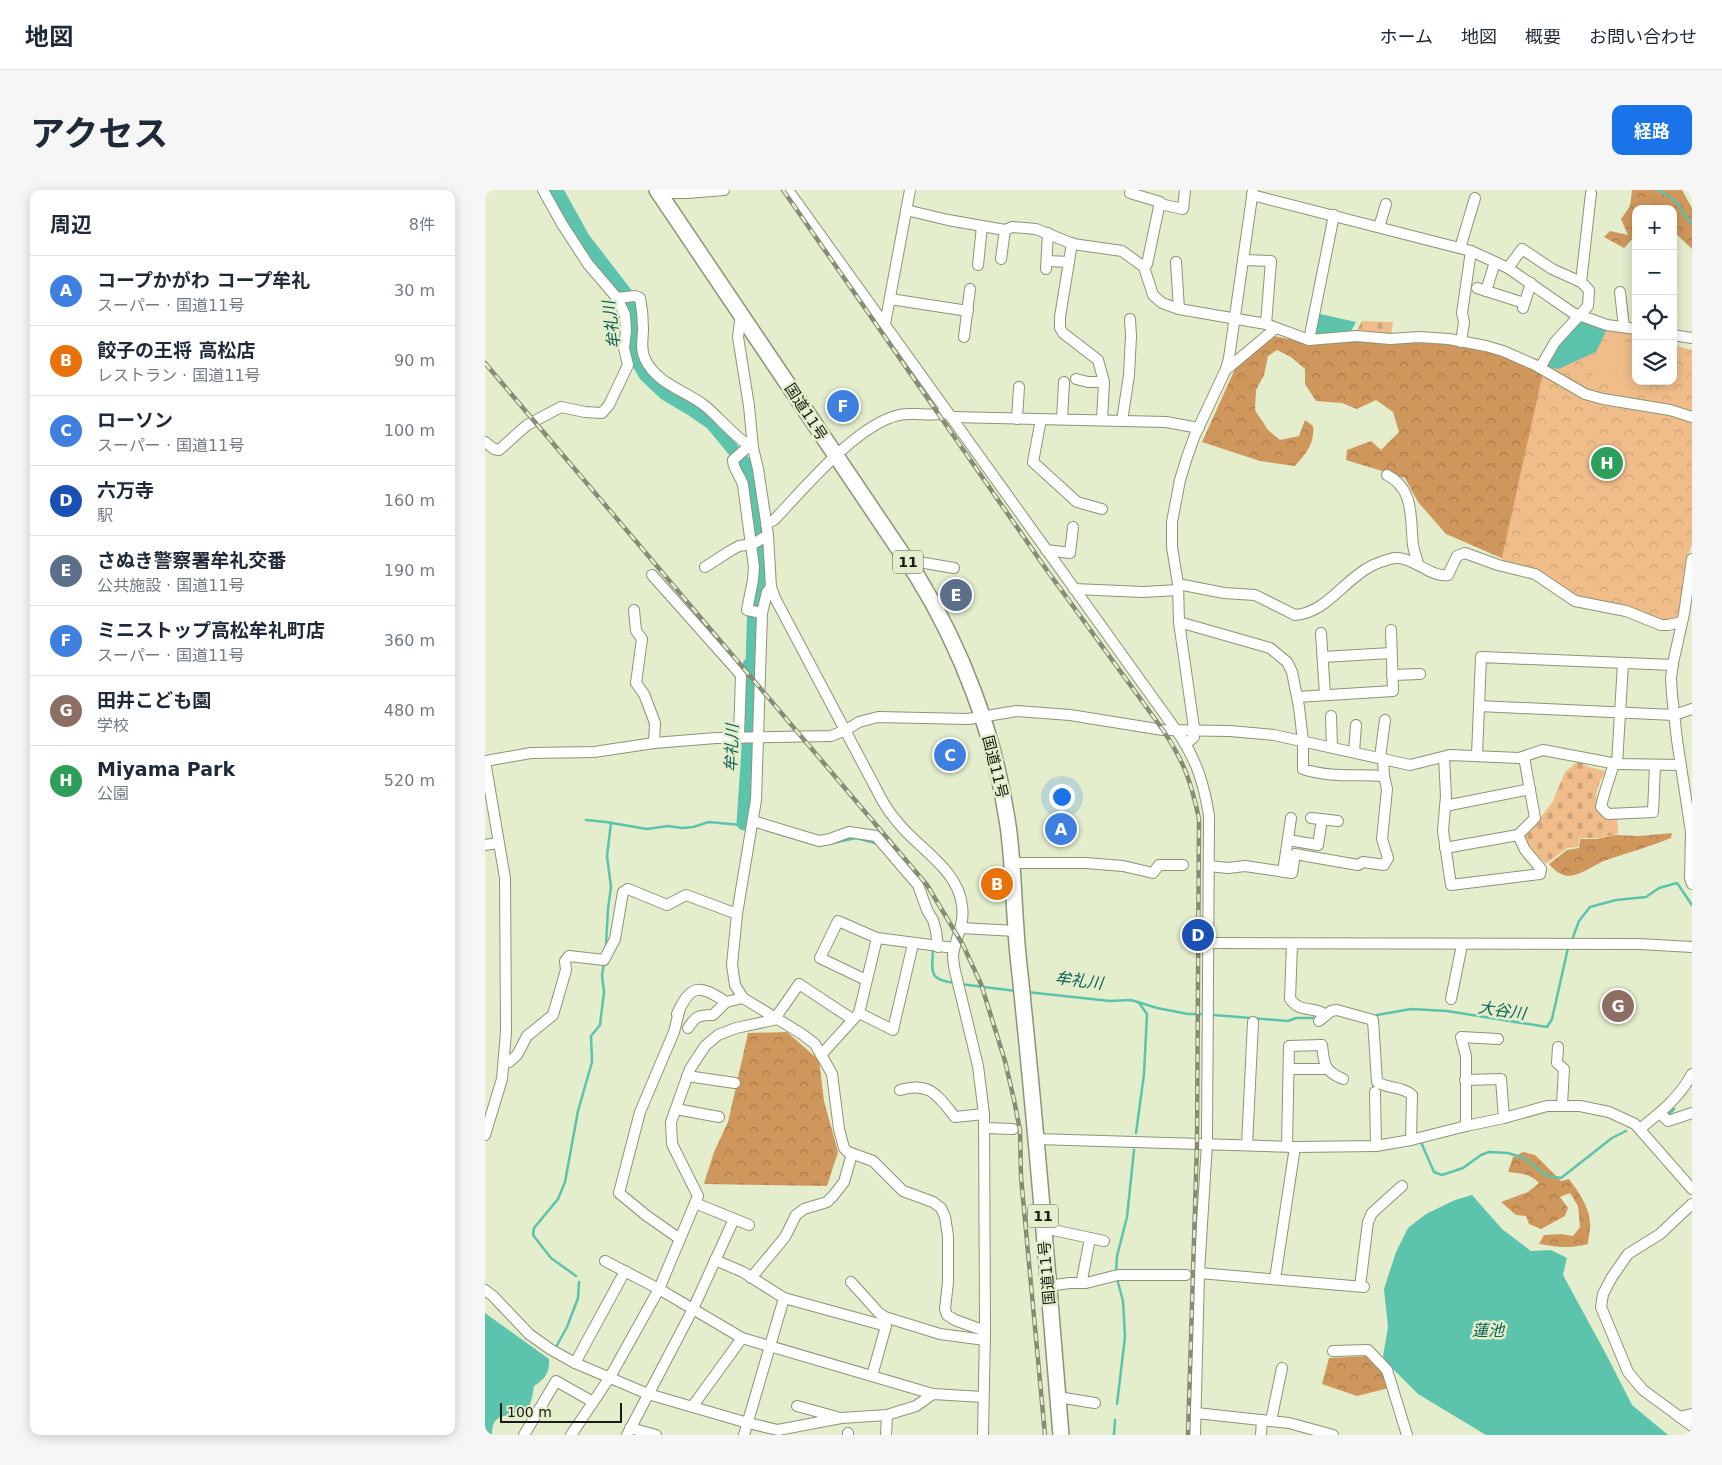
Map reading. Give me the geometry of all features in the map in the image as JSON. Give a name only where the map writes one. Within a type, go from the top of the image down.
[{"type":"highway","name":"国道11号","points":[[658,191],[835,456],[907,560],[932,601],[948,633],[982,717],[1000,780],[1012,863],[1016,931],[1037,1139],[1061,1435]]},
{"type":"street","points":[[485,442],[494,449],[499,450],[527,425],[561,407],[601,413],[609,405],[628,365],[624,348],[625,316],[619,298],[585,259],[543,190]]},
{"type":"street","points":[[658,191],[723,190]]},
{"type":"street","points":[[788,190],[1186,744],[1199,770],[1205,788],[1209,816],[1207,1143],[1199,1273],[1195,1435]]},
{"type":"street","points":[[885,324],[910,190]]},
{"type":"street","points":[[1131,190],[1130,194],[1183,209],[1185,190]]},
{"type":"street","points":[[1186,744],[1194,737],[1194,730],[1179,622],[1178,587],[1172,547],[1172,522],[1187,457],[1227,369],[1253,192],[1471,251],[1508,268],[1573,313],[1607,324],[1632,328]]},
{"type":"street","points":[[1581,282],[1591,193]]},
{"type":"street","points":[[1460,248],[1475,198]]},
{"type":"street","points":[[1144,267],[1147,264],[1160,204]]},
{"type":"street","points":[[1379,227],[1386,204]]},
{"type":"street","points":[[906,210],[1005,230],[1012,228],[1036,228],[1072,243],[1122,251],[1144,267],[1153,295],[1161,303],[1179,309],[1271,326],[1309,340],[1357,336],[1382,338],[1419,337],[1461,342],[1503,352],[1540,368],[1585,394],[1603,399],[1670,410],[1692,417]]},
{"type":"street","points":[[1309,340],[1334,215]]},
{"type":"street","points":[[978,266],[982,226]]},
{"type":"street","points":[[1001,259],[1005,230]]},
{"type":"street","points":[[1048,233],[1046,265],[1069,262]]},
{"type":"street","points":[[1072,243],[1060,317],[1060,328],[1063,333],[1098,360],[1104,382],[1102,420]]},
{"type":"street","points":[[1508,268],[1522,249],[1552,269],[1581,282],[1589,290],[1588,306],[1555,342],[1540,368]]},
{"type":"street","points":[[1461,342],[1464,322],[1462,313],[1471,251]]},
{"type":"street","points":[[1227,369],[1271,326],[1271,261],[1243,260]]},
{"type":"street","points":[[1176,262],[1179,309]]},
{"type":"street","points":[[1495,262],[1482,289],[1523,307],[1531,283]]},
{"type":"street","points":[[965,337],[970,289]]},
{"type":"street","points":[[1620,292],[1624,327]]},
{"type":"street","points":[[619,298],[635,296],[640,298],[643,312],[642,346],[644,357],[658,377],[671,387],[703,405],[748,449],[758,469],[766,524],[771,587],[779,606],[891,815],[937,861],[957,888],[962,904],[963,921],[953,957],[979,1066],[984,1114],[985,1335],[983,1435]]},
{"type":"street","points":[[889,298],[968,311]]},
{"type":"street","points":[[741,314],[738,337],[749,406],[748,449]]},
{"type":"street","points":[[1122,421],[1129,375],[1130,319]]},
{"type":"street","points":[[1677,336],[1692,338]]},
{"type":"street","points":[[1076,379],[1087,382],[1104,382]]},
{"type":"street","points":[[1062,419],[1064,382]]},
{"type":"street","points":[[1017,418],[1019,387]]},
{"type":"street","points":[[766,524],[774,520],[843,449],[861,435],[890,418],[905,414],[1166,422],[1199,428]]},
{"type":"street","points":[[1041,419],[1033,462],[1077,502],[1102,509]]},
{"type":"street","points":[[748,449],[733,460],[733,464],[741,476],[754,567],[747,610],[762,613]]},
{"type":"street","points":[[1387,475],[1395,480],[1404,490],[1409,500],[1413,546],[1418,564]]},
{"type":"street","points":[[1046,550],[1071,553],[1073,527]]},
{"type":"street","points":[[705,567],[730,551],[751,544],[766,535]]},
{"type":"street","points":[[1074,589],[1143,592],[1178,587],[1255,596],[1295,615],[1308,613],[1323,604],[1359,573],[1392,558],[1418,564],[1441,576],[1448,575],[1457,556],[1465,553],[1498,565],[1535,574],[1575,600],[1626,611],[1661,625],[1683,622]]},
{"type":"street","points":[[1692,559],[1683,622],[1673,665],[1672,695],[1681,765],[1688,784],[1692,844],[1690,878],[1692,884]]},
{"type":"street","points":[[907,560],[954,568]]},
{"type":"street","points":[[652,576],[741,675],[740,736]]},
{"type":"street","points":[[771,587],[767,592],[762,613],[756,800],[737,914],[732,965],[735,985],[743,998],[815,1044],[832,1074],[839,1129],[844,1148],[852,1154],[873,1161],[903,1191],[933,1202],[941,1208],[945,1218],[947,1236],[948,1282],[945,1308],[947,1316],[985,1335]]},
{"type":"street","points":[[634,610],[636,631],[642,639],[636,683],[644,694],[655,723],[654,743]]},
{"type":"street","points":[[1179,622],[1270,648],[1287,662],[1292,672],[1297,697],[1303,741],[1303,769],[1316,773],[1344,776],[1384,776]]},
{"type":"street","points":[[1297,697],[1393,691],[1391,630]]},
{"type":"street","points":[[1321,633],[1325,696]]},
{"type":"street","points":[[1323,657],[1391,653]]},
{"type":"street","points":[[1477,755],[1481,657],[1673,665]]},
{"type":"street","points":[[1623,663],[1616,764],[1604,792],[1601,807],[1608,814],[1653,812],[1655,765]]},
{"type":"street","points":[[1392,675],[1420,674]]},
{"type":"street","points":[[1479,706],[1674,714],[1692,708]]},
{"type":"street","points":[[485,1135],[497,1095],[504,1062],[506,1032],[505,878],[485,762],[531,753],[594,752],[654,743],[740,736],[831,736],[859,722],[878,717],[968,719],[1017,711],[1054,714],[1163,730],[1230,731],[1274,736],[1409,764],[1450,755],[1519,758],[1543,750],[1616,764],[1681,765]]},
{"type":"street","points":[[1331,716],[1332,747]]},
{"type":"street","points":[[1209,866],[1227,868],[1245,866],[1292,873],[1295,854],[1358,865],[1363,862],[1384,865],[1388,858],[1382,839],[1387,789],[1381,758],[1385,720]]},
{"type":"street","points":[[1354,752],[1356,725]]},
{"type":"street","points":[[1445,848],[1518,835],[1535,818],[1524,756]]},
{"type":"street","points":[[1444,757],[1445,806],[1443,831],[1451,885],[1539,874],[1541,868],[1525,850],[1518,835]]},
{"type":"street","points":[[1445,806],[1530,790]]},
{"type":"street","points":[[1283,872],[1291,818]]},
{"type":"street","points":[[1287,840],[1318,845],[1317,818],[1338,821]]},
{"type":"street","points":[[753,821],[819,841],[849,832],[876,836],[918,885],[937,931],[935,946]]},
{"type":"street","points":[[485,845],[498,843]]},
{"type":"street","points":[[1012,863],[1086,863],[1123,866],[1153,873],[1159,865],[1183,865]]},
{"type":"street","points":[[504,1062],[509,1062],[517,1055],[527,1036],[553,1015],[566,970],[565,961],[569,956],[605,960],[615,939],[623,892],[628,889],[667,904],[686,895],[737,914]]},
{"type":"street","points":[[866,980],[820,958],[838,921],[877,938],[955,948]]},
{"type":"street","points":[[961,928],[1016,931]]},
{"type":"street","points":[[821,1055],[856,1016],[877,938]]},
{"type":"street","points":[[571,1435],[610,1377],[659,1289],[698,1196],[672,1144],[671,1122],[690,1069],[705,1046],[718,1035],[736,1028],[777,1018],[799,984],[856,1016],[893,1030],[913,944]]},
{"type":"street","points":[[1209,944],[1639,944],[1692,947]]},
{"type":"street","points":[[1292,944],[1290,999],[1300,1008],[1321,1011],[1323,1018],[1331,1011],[1337,1010],[1373,1020],[1377,1082],[1407,1091],[1412,1095],[1411,1140]]},
{"type":"street","points":[[1451,999],[1462,944]]},
{"type":"street","points":[[662,1047],[680,1008],[693,990],[703,990],[726,1002]]},
{"type":"street","points":[[688,1028],[696,1018],[703,1015],[713,1015],[726,1002],[743,998]]},
{"type":"street","points":[[680,1008],[675,1032],[640,1112],[619,1193],[647,1216],[680,1239]]},
{"type":"street","points":[[1247,1145],[1253,1022]]},
{"type":"street","points":[[1466,1126],[1466,1056],[1461,1037],[1498,1039]]},
{"type":"street","points":[[1275,1279],[1291,1146],[1289,1046],[1322,1045],[1327,1069],[1343,1079]]},
{"type":"street","points":[[1558,1047],[1557,1063],[1564,1069],[1562,1106]]},
{"type":"street","points":[[1289,1069],[1327,1069]]},
{"type":"street","points":[[1641,1128],[1670,1105],[1684,1089],[1692,1074]]},
{"type":"street","points":[[687,1076],[735,1083]]},
{"type":"street","points":[[1465,1080],[1501,1079],[1504,1118]]},
{"type":"street","points":[[900,1090],[912,1086],[922,1087],[931,1091],[940,1098],[955,1118],[984,1114]]},
{"type":"street","points":[[1375,1092],[1376,1146]]},
{"type":"street","points":[[1037,1139],[1291,1146],[1376,1146],[1411,1140],[1547,1106],[1580,1106],[1609,1112],[1627,1119],[1641,1128],[1692,1189]]},
{"type":"street","points":[[675,1109],[719,1117]]},
{"type":"street","points":[[1660,1113],[1667,1121],[1692,1113]]},
{"type":"street","points":[[984,1128],[1013,1129]]},
{"type":"street","points":[[751,1278],[785,1237],[796,1215],[804,1209],[827,1202],[833,1196],[844,1182],[852,1154]]},
{"type":"street","points":[[1199,1273],[1362,1287],[1367,1222],[1372,1213],[1402,1186]]},
{"type":"street","points":[[695,1204],[749,1225]]},
{"type":"street","points":[[1692,1204],[1661,1234],[1628,1254],[1607,1285],[1601,1307],[1628,1372],[1643,1390],[1692,1426]]},
{"type":"street","points":[[655,1435],[628,1431],[693,1309],[734,1219]]},
{"type":"street","points":[[1044,1228],[1104,1241]]},
{"type":"street","points":[[1082,1280],[1090,1238]]},
{"type":"street","points":[[715,1260],[751,1278],[784,1298],[887,1326],[872,1376]]},
{"type":"street","points":[[605,1261],[659,1289],[742,1338],[933,1394],[983,1398]]},
{"type":"street","points":[[575,1363],[625,1271]]},
{"type":"street","points":[[1048,1286],[1085,1283],[1115,1276],[1186,1275]]},
{"type":"street","points":[[851,1282],[879,1313],[885,1317],[940,1334],[985,1335]]},
{"type":"street","points":[[485,1290],[529,1334],[575,1363],[648,1394],[777,1430],[841,1418],[887,1415],[916,1406],[933,1394]]},
{"type":"street","points":[[745,1435],[784,1298]]},
{"type":"street","points":[[693,1407],[742,1338]]},
{"type":"street","points":[[1333,1351],[1368,1350],[1387,1370],[1407,1435]]},
{"type":"street","points":[[1261,1435],[1282,1368]]},
{"type":"street","points":[[524,1435],[556,1381],[593,1402]]},
{"type":"street","points":[[1058,1397],[1095,1403]]},
{"type":"street","points":[[797,1406],[841,1418]]},
{"type":"street","points":[[1196,1413],[1266,1420],[1312,1432],[1333,1435]]},
{"type":"street","points":[[1679,1417],[1692,1414]]},
{"type":"street","points":[[887,1415],[887,1435]]},
{"type":"green space","points":[[1682,190],[1692,208],[1692,249],[1677,235],[1677,205],[1632,205],[1632,239],[1624,248],[1604,237],[1610,231],[1628,235],[1621,219],[1630,206],[1632,191]]},
{"type":"green space","points":[[1581,319],[1632,333],[1632,385],[1677,385],[1677,346],[1692,350],[1692,545],[1688,555],[1678,618],[1665,622],[1580,598],[1501,562],[1544,368],[1557,344]]},
{"type":"green space","points":[[1362,321],[1393,322],[1391,336],[1356,332]]},
{"type":"green space","points":[[1274,336],[1308,343],[1363,341],[1448,344],[1509,357],[1548,372],[1506,560],[1446,534],[1418,502],[1405,478],[1346,460],[1347,450],[1371,441],[1381,450],[1399,432],[1393,412],[1376,400],[1357,409],[1342,403],[1316,401],[1305,384],[1305,369],[1291,357],[1277,350],[1268,356],[1264,375],[1256,390],[1255,410],[1268,430],[1280,440],[1299,436],[1305,420],[1313,426],[1313,438],[1303,457],[1295,466],[1260,461],[1202,442],[1235,369]]},
{"type":"green space","points":[[1609,336],[1628,344],[1611,384],[1592,376]]},
{"type":"green space","points":[[1629,344],[1632,346],[1632,385],[1634,385],[1631,392],[1612,384]]},
{"type":"green space","points":[[1578,761],[1589,767],[1606,771],[1598,788],[1597,805],[1603,817],[1617,817],[1618,834],[1599,838],[1579,838],[1578,847],[1567,848],[1546,864],[1531,850],[1524,834],[1552,803],[1565,772]]},
{"type":"green space","points":[[1672,833],[1671,838],[1604,861],[1573,876],[1560,873],[1549,864],[1567,850],[1579,848],[1580,839],[1597,839],[1615,835],[1639,836]]},
{"type":"green space","points":[[787,1032],[819,1060],[824,1101],[838,1152],[827,1186],[704,1184],[714,1152],[728,1122],[748,1033]]},
{"type":"green space","points":[[1523,1152],[1535,1155],[1561,1181],[1569,1179],[1588,1211],[1590,1226],[1588,1244],[1563,1247],[1539,1244],[1544,1235],[1561,1234],[1573,1236],[1580,1227],[1578,1206],[1570,1193],[1560,1197],[1568,1208],[1565,1216],[1541,1229],[1529,1224],[1526,1216],[1516,1215],[1501,1202],[1528,1192],[1539,1183],[1529,1176],[1508,1172],[1513,1157]]},
{"type":"green space","points":[[1368,1356],[1383,1370],[1389,1388],[1357,1396],[1322,1384],[1329,1358]]},
{"type":"water","points":[[546,190],[564,190],[589,235],[633,292],[636,300],[644,361],[710,415],[750,459],[756,475],[767,573],[761,601],[756,689],[745,683],[747,615],[755,582],[735,462],[707,428],[661,399],[640,379],[629,360],[628,318]]},
{"type":"water","points":[[1320,314],[1356,322],[1351,331],[1316,334]]},
{"type":"water","points":[[1583,321],[1607,329],[1596,352],[1558,369],[1546,364],[1579,322]]},
{"type":"water","name":"蓮池","points":[[1472,1195],[1502,1229],[1531,1251],[1551,1250],[1567,1258],[1563,1275],[1632,1405],[1668,1435],[1486,1435],[1418,1394],[1387,1363],[1383,1356],[1388,1327],[1384,1289],[1396,1252],[1408,1228],[1426,1214],[1455,1200]]},
{"type":"water","points":[[485,1313],[549,1359],[548,1371],[544,1378],[534,1386],[529,1406],[524,1411],[500,1417],[496,1420],[492,1435],[485,1435]]},
{"type":"waterway","points":[[1658,190],[1675,201],[1692,223]]},
{"type":"waterway","name":"牟礼川","points":[[744,823],[749,749],[750,665]]},
{"type":"waterway","points":[[586,820],[647,829],[668,826],[693,827],[709,822],[741,825],[744,823],[749,825]]},
{"type":"waterway","points":[[606,945],[611,887],[607,856],[611,823]]},
{"type":"waterway","name":"牟礼川","points":[[766,830],[820,846]]},
{"type":"waterway","name":"牟礼川","points":[[833,843],[856,838],[879,844]]},
{"type":"waterway","name":"大谷川","points":[[1573,937],[1579,921],[1590,907],[1616,900],[1646,897],[1659,888],[1677,883],[1692,905]]},
{"type":"waterway","name":"大谷川","points":[[1375,1018],[1377,1015],[1411,1009],[1447,1011],[1547,1027],[1552,1019],[1568,948]]},
{"type":"waterway","name":"牟礼川","points":[[933,949],[933,974],[940,980],[955,983]]},
{"type":"waterway","points":[[576,1276],[551,1258],[533,1235],[534,1228],[558,1199],[565,1182],[578,1111],[592,1062],[591,1036],[600,1025],[604,992],[602,975],[604,963]]},
{"type":"waterway","name":"牟礼川","points":[[960,984],[1016,991]]},
{"type":"waterway","name":"牟礼川","points":[[1027,992],[1110,1001],[1131,1000],[1157,1008],[1188,1014],[1201,1014]]},
{"type":"waterway","points":[[1136,1133],[1144,1074],[1147,1014],[1139,1003]]},
{"type":"waterway","name":"牟礼川","points":[[1214,1015],[1288,1021],[1296,1018],[1317,1018]]},
{"type":"waterway","points":[[1666,1117],[1674,1109]]},
{"type":"waterway","points":[[1420,1140],[1434,1172],[1442,1175],[1463,1168],[1481,1155],[1489,1152],[1508,1153],[1524,1158],[1547,1176],[1561,1178],[1612,1138],[1626,1131]]},
{"type":"waterway","points":[[1116,1274],[1117,1256],[1127,1217],[1134,1150]]},
{"type":"waterway","points":[[1117,1279],[1123,1301],[1125,1337],[1117,1404]]},
{"type":"waterway","points":[[555,1349],[567,1327],[578,1298],[579,1282]]},
{"type":"waterway","points":[[1114,1435],[1115,1420]]},
{"type":"railway","points":[[783,190],[1046,569],[1163,730],[1182,762],[1190,783],[1199,819],[1197,1143],[1188,1435]]},
{"type":"railway","points":[[485,363],[927,885],[963,945],[981,984],[1005,1061],[1020,1130],[1021,1177],[1045,1435]]},
{"type":"place","name":"ミニストップ高松牟礼町店","points":[[843,406]]},
{"type":"place","name":"Miyama Park","points":[[1607,463]]},
{"type":"place","name":"さぬき警察署牟礼交番","points":[[956,595]]},
{"type":"place","name":"ローソン","points":[[950,755]]},
{"type":"place","name":"コープかがわ コープ牟礼","points":[[1061,829]]},
{"type":"place","name":"餃子の王将 高松店","points":[[997,884]]},
{"type":"place","name":"六万寺","points":[[1198,935]]},
{"type":"place","name":"田井こども園","points":[[1618,1006]]}]
